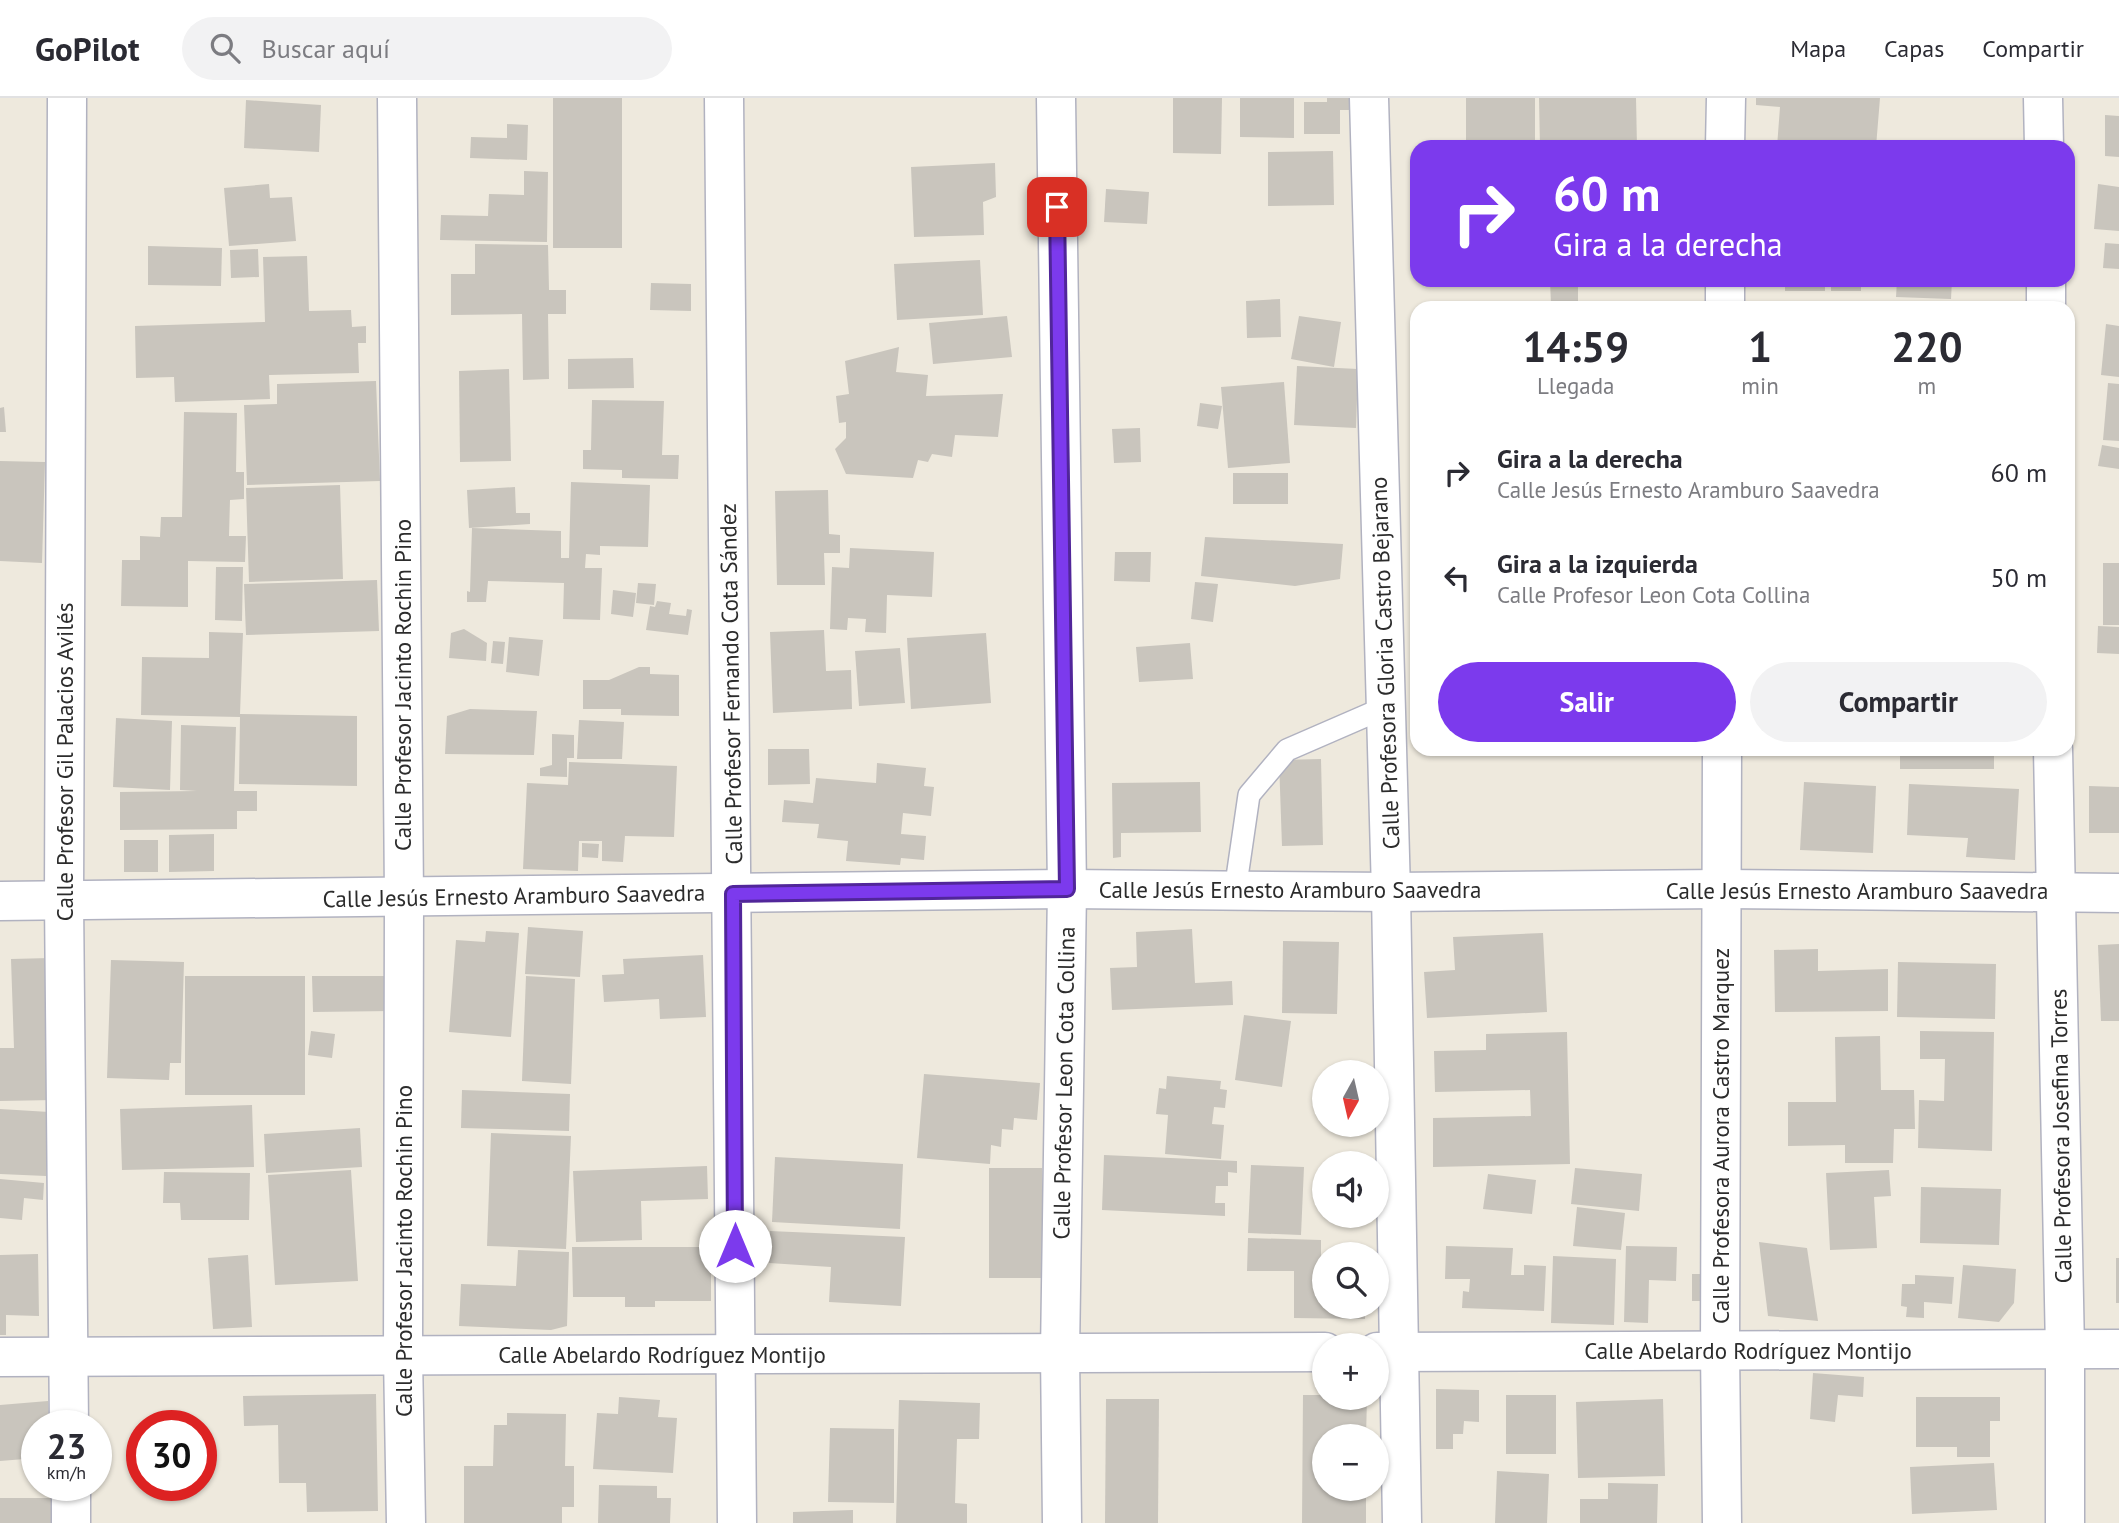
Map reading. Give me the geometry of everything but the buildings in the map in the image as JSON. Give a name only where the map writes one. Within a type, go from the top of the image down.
[{"type":"street","name":"Calle Profesor Gil Palacios Avilés","points":[[67,98],[64,899],[69,1410]]},
{"type":"street","name":"Calle Profesor Jacinto Rochin Pino","points":[[397,98],[406,1523]]},
{"type":"street","name":"Calle Profesor Fernando Cota Sández","points":[[724,98],[737,1523]]},
{"type":"street","name":"Calle Profesor Leon Cota Collina","points":[[1056,98],[1067,889],[1060,1353],[1062,1523]]},
{"type":"street","name":"Calle Profesora Gloria Castro Bejarano","points":[[1369,98],[1391,892],[1389,1352],[1402,1523]]},
{"type":"street","points":[[1725,140],[1726,98]]},
{"type":"street","points":[[2043,98],[2044,140]]},
{"type":"street","name":"Calle Profesora Aurora Castro Marquez","points":[[1722,756],[1722,1523]]},
{"type":"street","name":"Calle Profesora Josefina Torres","points":[[2053,756],[2066,1350],[2064,1523]]},
{"type":"street","name":"Calle Jesús Ernesto Aramburo Saavedra","points":[[0,901],[1067,889],[1391,892],[1722,889],[2119,894]]},
{"type":"street","name":"Calle Abelardo Rodríguez Montijo","points":[[1389,1352],[2119,1349]]},
{"type":"street","name":"Calle Abelardo Rodríguez Montijo","points":[[0,1357],[1312,1352]]},
{"type":"street","points":[[71,1501],[71,1523]]},
{"type":"lane","points":[[1235,891],[1249,795],[1256,785],[1287,750],[1386,707]]},
{"type":"route","points":[[735,1246],[733,894],[1067,889],[1057,207]]}]
